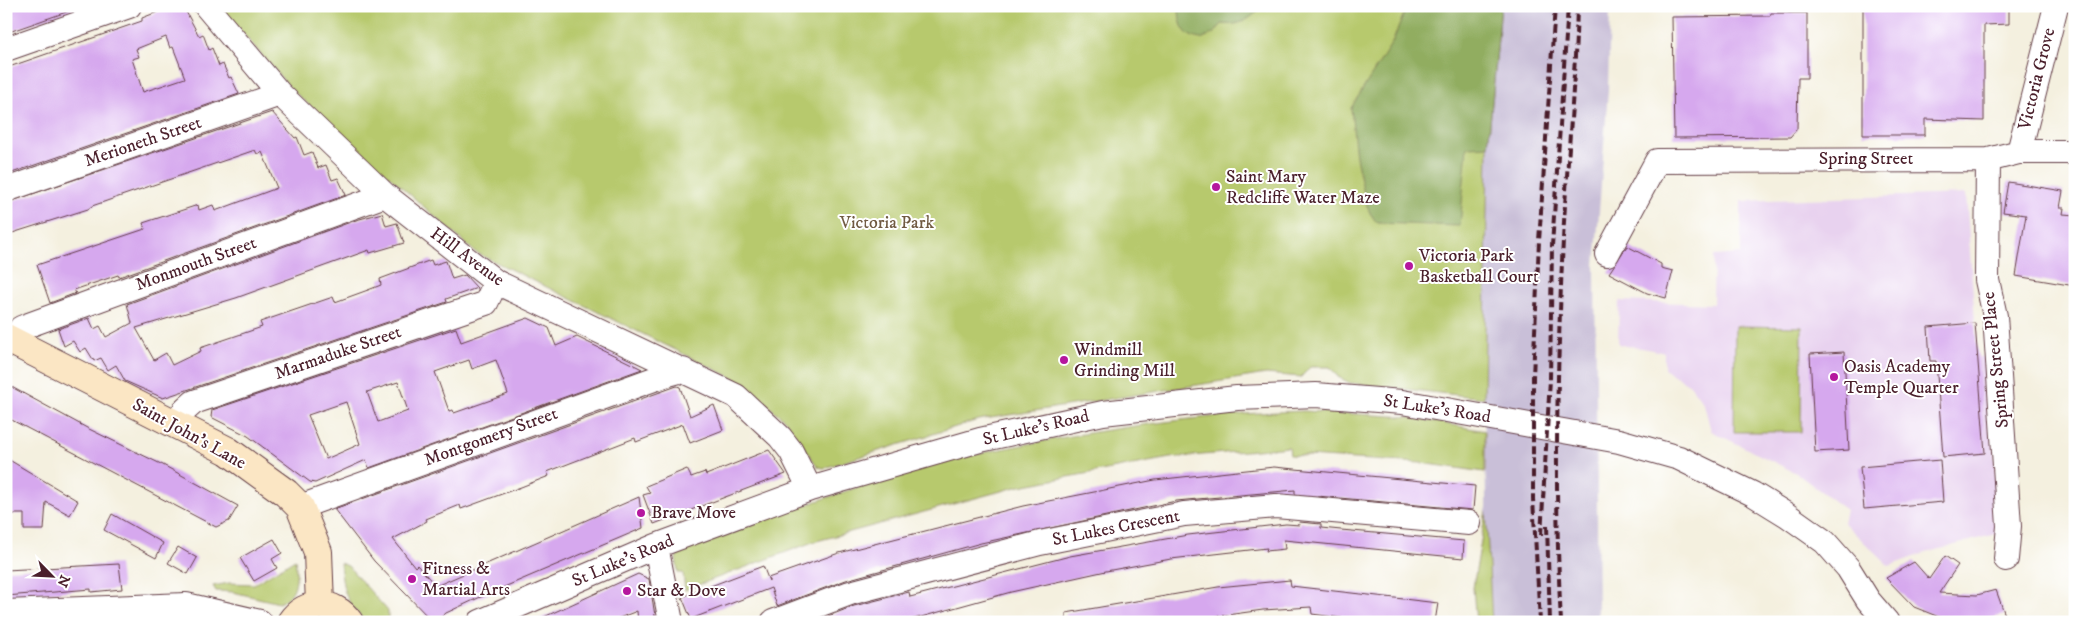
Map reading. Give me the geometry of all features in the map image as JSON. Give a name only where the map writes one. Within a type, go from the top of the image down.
[{"type":"street","points":[[6,49],[129,6]]},
{"type":"street","name":"Hill Avenue","points":[[206,6],[280,94],[385,195],[496,282],[736,396],[756,412],[791,451],[810,489]]},
{"type":"street","name":"Victoria Grove","points":[[2018,152],[2056,6]]},
{"type":"street","name":"Merioneth Street","points":[[6,190],[280,94]]},
{"type":"street","name":"Spring Street","points":[[1607,254],[1657,161],[1988,160],[2018,152],[2075,152]]},
{"type":"street","name":"Spring Street Place","points":[[1988,160],[1987,280],[1995,316],[2009,516],[2006,559]]},
{"type":"street","name":"Monmouth Street","points":[[10,340],[21,328],[26,326],[385,195]]},
{"type":"street","name":"Marmaduke Street","points":[[178,425],[184,411],[194,402],[486,303],[496,282]]},
{"type":"street","name":"Saint John's Lane","points":[[10,340],[228,451],[286,493],[300,507],[318,552],[320,605]]},
{"type":"street","name":"Montgomery Street","points":[[300,507],[655,378],[683,370]]},
{"type":"street","name":"St Luke's Road","points":[[480,622],[656,546],[810,489],[980,440],[1103,412],[1237,398],[1316,395],[1402,402],[1619,441],[1679,458],[1752,494],[1787,515],[1825,542],[1848,568],[1868,600],[1887,622]]},
{"type":"street","name":"St Lukes Crescent","points":[[773,622],[850,593],[1040,542],[1184,514],[1276,506],[1469,523]]},
{"type":"street","points":[[656,546],[671,622]]},
{"type":"street","points":[[6,612],[186,605],[260,622]]},
{"type":"street","points":[[291,622],[296,614],[306,608],[320,605],[332,608],[345,616],[349,622]]},
{"type":"shaded area","points":[[1501,6],[1610,6],[1608,90],[1595,266],[1598,622],[1492,622],[1487,547],[1484,398],[1488,146]]},
{"type":"shaded area","name":"Oasis Academy Temple Quarter","points":[[1966,194],[1975,323],[1928,327],[1930,361],[1989,356],[1999,533],[1922,554],[1889,566],[1843,522],[1846,510],[1796,473],[1711,431],[1704,404],[1690,385],[1664,369],[1664,352],[1618,344],[1619,301],[1713,304],[1714,256],[1741,254],[1741,201]]},
{"type":"green space","name":"Victoria Park","points":[[219,6],[1501,6],[1488,146],[1484,398],[1350,383],[1338,377],[1330,367],[1310,367],[1301,377],[1266,374],[978,420],[824,468],[818,467],[785,420],[739,381],[475,252],[292,90]]},
{"type":"green space","points":[[1179,6],[1262,6],[1244,21],[1234,24],[1222,24],[1214,33],[1201,39],[1190,35],[1183,28]]},
{"type":"green space","points":[[1407,6],[1501,6],[1488,146],[1467,147],[1460,226],[1377,223],[1366,203],[1356,157],[1351,108],[1393,41]]},
{"type":"green space","points":[[1735,326],[1802,327],[1801,432],[1734,432]]},
{"type":"green space","points":[[1304,411],[1409,417],[1485,431],[1485,472],[1421,463],[1290,455],[1289,447],[1170,458],[1020,486],[813,542],[685,590],[683,573],[678,573],[676,557],[681,551],[834,495],[927,466],[1071,436],[1129,427],[1216,416]]},
{"type":"green space","points":[[1486,511],[1492,622],[1476,622],[1473,588]]},
{"type":"green space","points":[[295,559],[296,578],[293,590],[286,599],[279,603],[233,592],[216,591],[213,586],[229,583],[254,584]]},
{"type":"green space","points":[[340,563],[348,566],[388,611],[388,622],[366,622],[359,615],[346,596]]},
{"type":"building","points":[[6,6],[74,6],[75,9],[6,33]]},
{"type":"building","points":[[173,6],[183,6],[199,36],[203,34],[209,50],[212,48],[219,66],[223,64],[239,94],[6,175],[6,68],[142,21],[142,18]],"holes":[[[166,37],[170,48],[173,47],[185,78],[143,92],[132,59],[139,57],[136,49]]]},
{"type":"building","points":[[1863,6],[2009,6],[2009,24],[1984,25],[1984,121],[1925,119],[1925,135],[1863,135]]},
{"type":"building","points":[[1771,13],[1807,13],[1807,78],[1798,78],[1797,129],[1790,137],[1674,138],[1672,17],[1770,16]]},
{"type":"building","points":[[272,112],[295,138],[297,137],[304,155],[312,152],[318,168],[326,165],[332,180],[338,178],[346,195],[119,277],[118,275],[74,290],[76,293],[50,303],[37,265],[145,229],[143,223],[198,205],[199,210],[213,205],[215,211],[277,188],[262,152],[257,154],[255,150],[88,209],[6,235],[6,203]]},
{"type":"building","points":[[2008,182],[2063,191],[2060,208],[2064,208],[2063,214],[2075,215],[2075,286],[2016,276],[2026,215],[2003,212]]},
{"type":"building","points":[[382,213],[386,226],[397,223],[404,243],[370,253],[369,250],[236,298],[136,328],[154,360],[166,353],[172,365],[201,351],[200,348],[262,327],[260,322],[333,297],[335,302],[381,285],[380,279],[431,260],[433,265],[446,261],[452,279],[465,275],[477,288],[446,299],[447,302],[163,398],[125,381],[116,365],[108,370],[101,358],[94,361],[86,348],[80,352],[73,341],[64,346],[58,329],[89,318],[94,329],[100,326],[106,337],[132,323],[127,304],[356,220]]},
{"type":"building","points":[[1627,246],[1661,264],[1661,268],[1673,271],[1666,298],[1647,293],[1609,273]]},
{"type":"building","points":[[528,318],[549,328],[556,346],[577,337],[642,369],[369,468],[366,460],[315,483],[310,482],[248,436],[211,417],[212,410],[456,328],[461,342]],"holes":[[[469,360],[472,369],[496,360],[508,394],[454,413],[453,410],[449,411],[435,372]],[[398,382],[408,411],[378,422],[367,392]],[[346,402],[360,444],[326,459],[308,415]]]},
{"type":"building","points":[[1975,323],[1985,453],[1943,457],[1936,361],[1930,361],[1928,327]]},
{"type":"building","points":[[1844,352],[1849,450],[1815,452],[1810,354]]},
{"type":"building","points":[[6,384],[238,506],[229,521],[216,527],[6,417]]},
{"type":"building","points":[[677,386],[680,387],[690,416],[714,405],[723,430],[690,443],[683,424],[636,442],[635,438],[547,472],[549,476],[521,487],[461,509],[460,505],[426,519],[427,521],[393,539],[415,567],[417,565],[436,586],[639,497],[643,528],[476,599],[446,613],[438,620],[432,621],[374,561],[334,509]]},
{"type":"building","points":[[769,450],[786,474],[654,524],[643,495],[650,493],[646,486],[687,469],[691,477],[705,472],[706,475]]},
{"type":"building","points":[[6,458],[78,501],[70,515],[46,502],[44,530],[24,530],[24,514],[6,514]]},
{"type":"building","points":[[1940,460],[1943,502],[1864,509],[1860,467]]},
{"type":"building","points":[[1274,467],[1475,486],[1473,510],[1295,494],[1295,490],[1176,501],[981,543],[846,580],[777,606],[771,588],[691,619],[682,597],[763,566],[769,581],[768,578],[839,553],[1023,506],[1155,480]]},
{"type":"building","points":[[112,514],[163,543],[156,558],[104,530]]},
{"type":"building","points":[[1299,522],[1321,524],[1321,528],[1464,541],[1463,558],[1284,540],[1285,549],[1266,551],[1267,548],[1171,559],[1106,571],[1011,592],[903,622],[813,622],[854,606],[909,592],[910,597],[1070,556],[1188,535],[1286,524],[1300,525]]},
{"type":"building","points":[[274,539],[282,553],[272,559],[277,568],[254,581],[240,558]]},
{"type":"building","points":[[178,547],[197,558],[188,574],[168,563]]},
{"type":"building","points":[[1945,556],[1958,565],[1939,593],[1977,595],[1996,590],[2005,615],[1977,621],[1957,621],[1939,617],[1914,607],[1886,578],[1914,562],[1929,579]]},
{"type":"building","points":[[119,564],[122,589],[91,592],[91,589],[6,596],[6,570]]},
{"type":"building","name":"Star & Dove","points":[[638,574],[649,579],[656,622],[638,622],[637,611],[609,622],[533,622]]},
{"type":"building","points":[[1290,580],[1291,586],[1438,603],[1435,622],[1371,622],[1312,614],[1311,607],[1263,610],[1175,622],[1066,622],[1066,613],[1218,587]]},
{"type":"railway","points":[[1540,622],[1533,499],[1533,377],[1539,241],[1555,6]]},
{"type":"railway","points":[[1541,535],[1550,379],[1552,246],[1568,6]]},
{"type":"railway","points":[[1561,622],[1557,479],[1559,335],[1577,6]]},
{"type":"railway","points":[[1547,526],[1550,622]]},
{"type":"place","name":"Saint Mary Redcliffe Water Maze","points":[[1216,187]]},
{"type":"place","name":"Victoria Park Basketball Court","points":[[1409,266]]},
{"type":"place","name":"Windmill Grinding Mill","points":[[1064,360]]},
{"type":"place","name":"Oasis Academy Temple Quarter","points":[[1834,377]]},
{"type":"place","name":"Brave Move","points":[[641,513]]},
{"type":"place","name":"Fitness & Martial Arts","points":[[412,579]]},
{"type":"place","name":"Star & Dove","points":[[627,591]]}]
